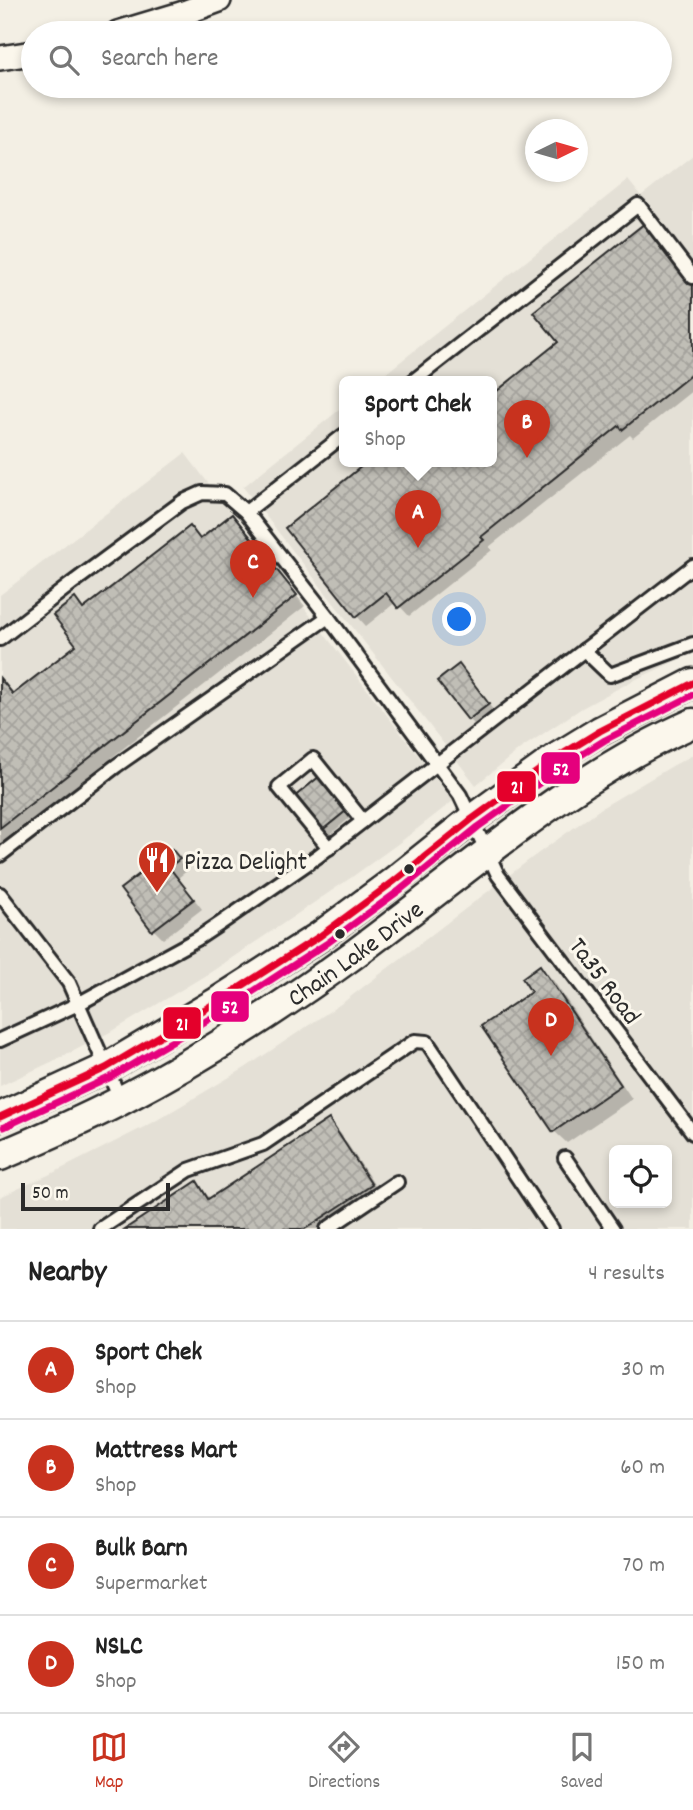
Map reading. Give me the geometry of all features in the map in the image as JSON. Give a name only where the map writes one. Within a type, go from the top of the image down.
[{"type":"street","points":[[158,21],[219,0]]},
{"type":"street","points":[[0,58],[21,54]]},
{"type":"street","name":"Chain Lake Drive","points":[[0,1117],[106,1068],[217,1003],[313,940],[394,882],[472,819],[556,758],[693,683]]},
{"type":"street","name":"Chain Lake Drive","points":[[0,1156],[121,1101],[197,1059],[361,949],[554,802],[638,750],[693,723]]},
{"type":"lane","points":[[420,376],[638,205],[693,277]]},
{"type":"lane","points":[[246,512],[339,440]]},
{"type":"lane","name":"Ta35 Road","points":[[0,639],[71,583],[183,502],[202,493],[225,494],[246,512],[328,617],[460,795],[498,876],[693,1133]]},
{"type":"lane","points":[[0,1040],[78,1004],[197,939],[329,848],[693,566]]},
{"type":"lane","points":[[0,855],[116,766],[328,617]]},
{"type":"lane","points":[[584,650],[610,675],[693,644]]},
{"type":"lane","points":[[329,848],[279,786],[313,759],[363,821]]},
{"type":"lane","points":[[0,894],[69,983],[121,1101]]},
{"type":"lane","points":[[100,1229],[189,1170],[263,1144],[415,1041],[427,1042],[552,1229]]},
{"type":"lane","points":[[565,1158],[613,1229]]},
{"type":"lane","points":[[327,1229],[397,1182]]},
{"type":"shaded area","points":[[693,155],[693,653],[582,708],[520,749],[476,785],[243,487],[339,410],[339,467],[497,467],[497,376],[383,376],[628,180],[641,196]]},
{"type":"shaded area","points":[[185,453],[453,801],[352,877],[211,972],[116,1029],[0,1086],[0,595]]},
{"type":"shaded area","points":[[693,755],[693,1229],[0,1229],[0,1197],[152,1123],[245,1068],[345,1001],[533,857],[603,807]]},
{"type":"building","points":[[645,223],[693,284],[693,373],[622,430],[619,426],[481,537],[484,540],[398,608],[386,593],[356,617],[285,528],[361,467],[497,467],[497,391],[558,342],[533,312]]},
{"type":"building","points":[[232,514],[297,595],[0,828],[0,678],[13,694],[76,645],[53,615],[75,598],[83,609],[190,526],[200,539]]},
{"type":"building","points":[[459,664],[489,704],[468,720],[437,681]]},
{"type":"building","points":[[320,776],[347,810],[320,832],[293,798]]},
{"type":"building","name":"Pizza Delight","points":[[172,849],[180,859],[169,867],[194,899],[152,931],[120,889]]},
{"type":"building","points":[[540,965],[621,1085],[553,1132],[481,1026],[531,992],[522,978]]},
{"type":"building","points":[[329,1119],[372,1185],[305,1229],[125,1229],[197,1181],[208,1199]]},
{"type":"transit line","name":"21","points":[[0,1117],[106,1068],[217,1002],[320,936],[556,758],[600,731],[693,683]]},
{"type":"transit line","name":"52","points":[[4,1127],[111,1077],[223,1011],[326,944],[400,890],[478,827],[562,767],[605,740],[693,695]]},
{"type":"place","name":"Mattress Mart","points":[[527,458]]},
{"type":"place","name":"Sport Chek","points":[[418,548]]},
{"type":"place","name":"Bulk Barn","points":[[253,598]]},
{"type":"place","name":"Pizza Delight","points":[[157,894]]},
{"type":"place","name":"NSLC","points":[[551,1056]]}]
